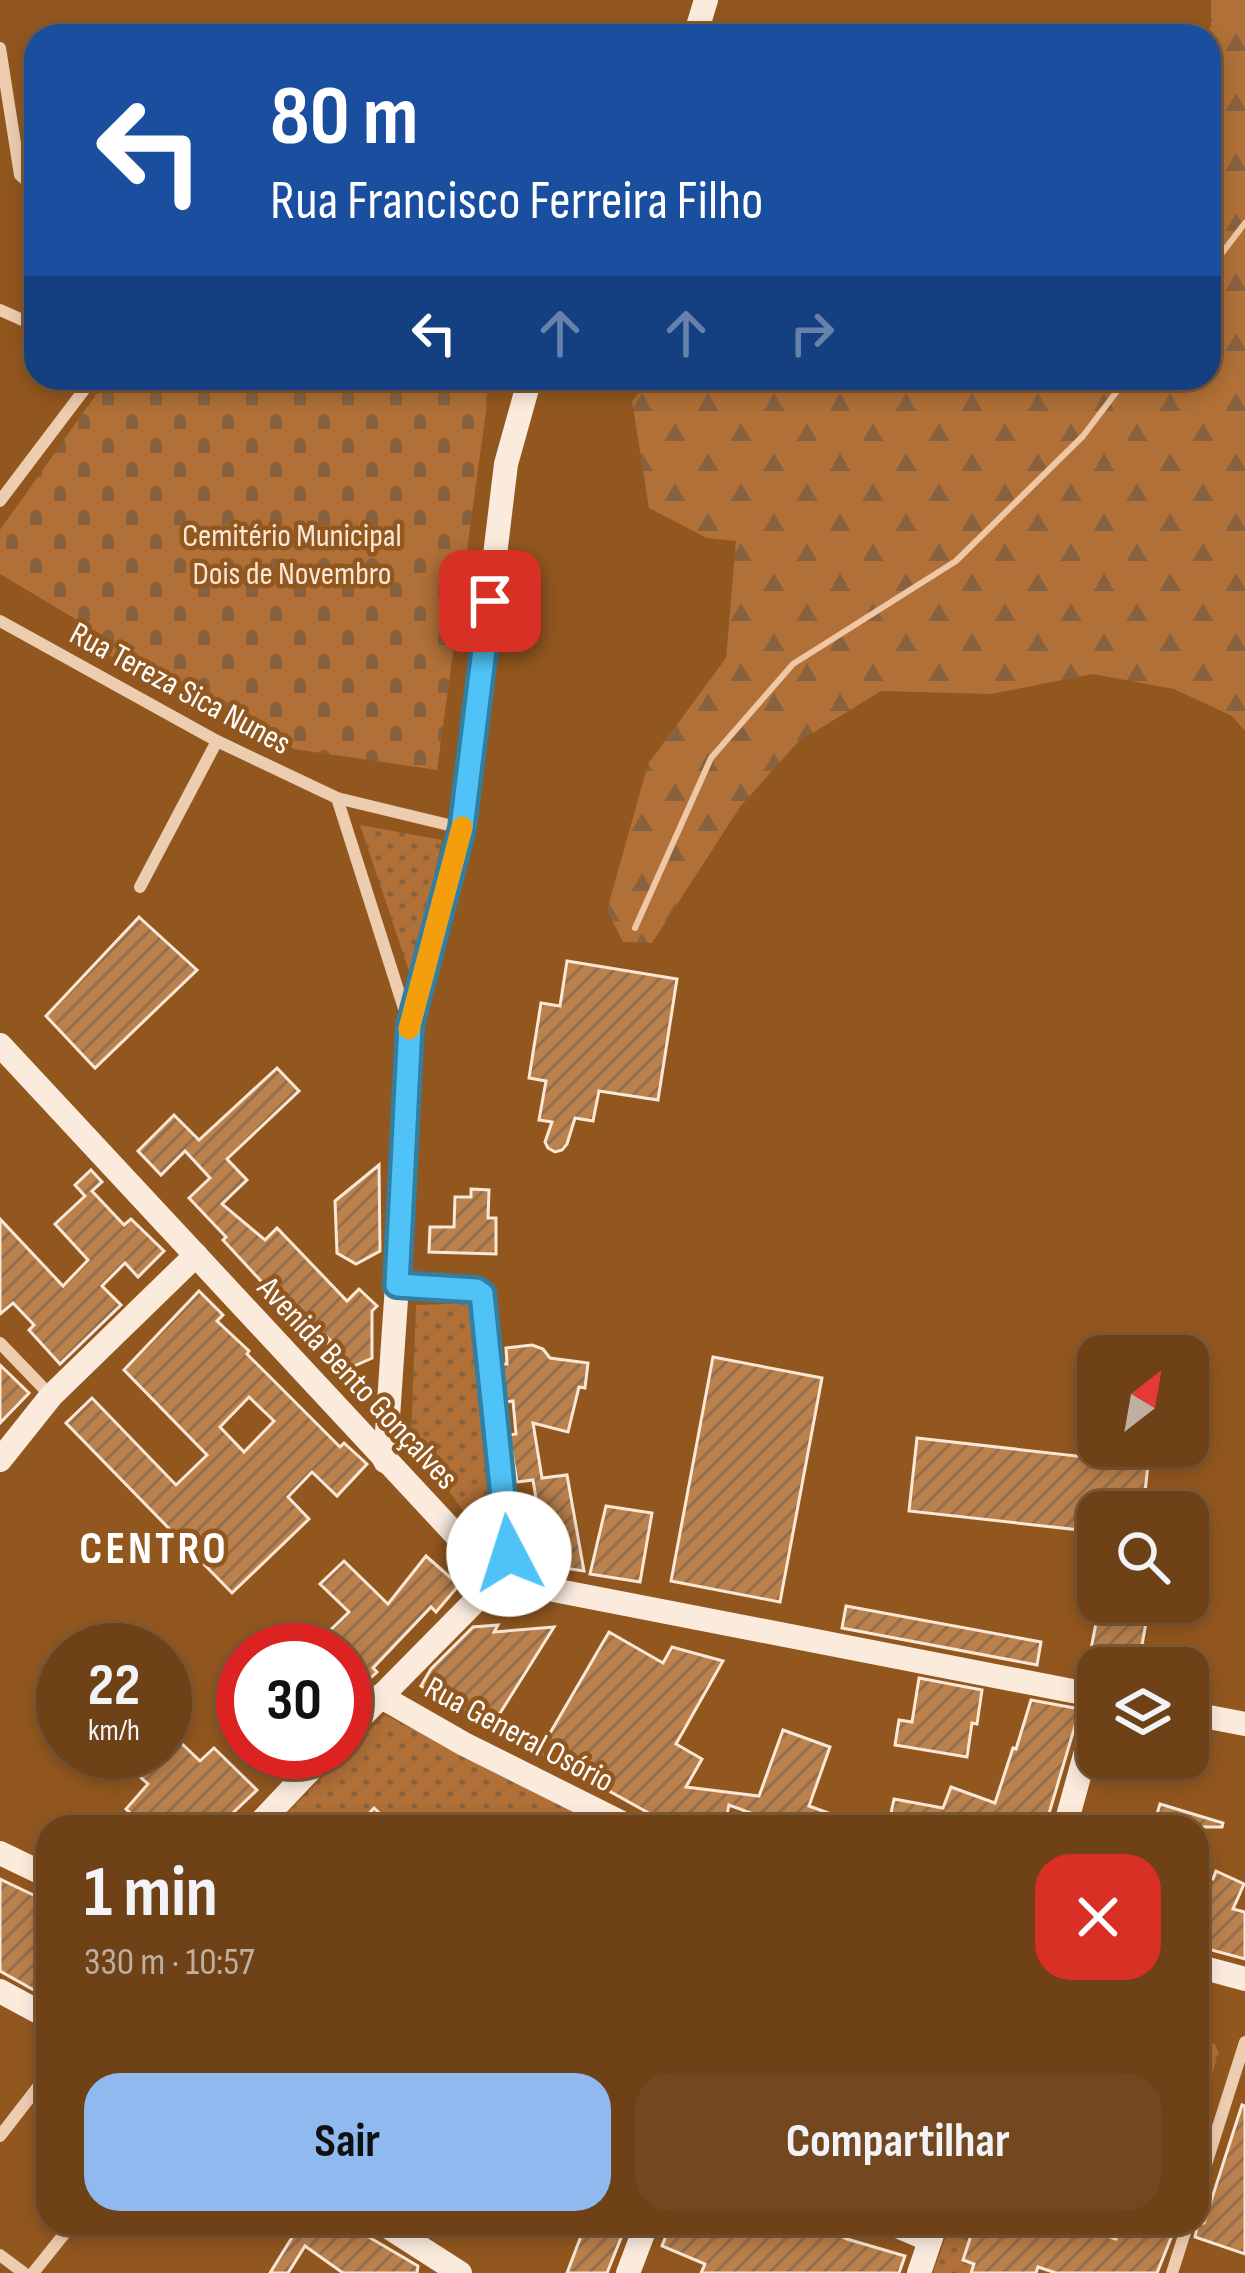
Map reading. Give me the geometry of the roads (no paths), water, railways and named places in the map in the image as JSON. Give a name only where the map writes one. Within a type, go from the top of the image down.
[{"type":"street","points":[[0,48],[16,161],[24,179]]},
{"type":"street","points":[[0,501],[83,390]]},
{"type":"street","points":[[385,1460],[410,1025],[462,828],[506,464],[525,390]]},
{"type":"street","name":"Rua Tereza Sica Nunes","points":[[0,621],[217,740],[337,798],[462,828]]},
{"type":"street","points":[[140,887],[217,740]]},
{"type":"street","points":[[337,798],[410,1025]]},
{"type":"street","name":"Avenida Bento Gonçalves","points":[[0,1046],[497,1580]]},
{"type":"street","points":[[0,1460],[51,1396],[196,1255]]},
{"type":"street","points":[[372,1704],[497,1580],[509,1554],[485,1301],[476,1290],[397,1285]]},
{"type":"street","points":[[0,1343],[51,1396]]},
{"type":"street","points":[[497,1580],[1077,1692]]},
{"type":"street","name":"Rua General Osório","points":[[380,1696],[606,1815]]},
{"type":"street","points":[[1209,1717],[1245,1724]]},
{"type":"street","points":[[267,1815],[301,1779]]},
{"type":"street","points":[[1068,1815],[1078,1779]]},
{"type":"street","points":[[0,1853],[36,1870]]},
{"type":"street","points":[[1209,1969],[1245,1979]]},
{"type":"street","points":[[0,1991],[36,2010]]},
{"type":"street","points":[[1209,2155],[1245,2042]]},
{"type":"street","points":[[0,2136],[36,2090]]},
{"type":"street","points":[[0,2255],[28,2273],[62,2235]]},
{"type":"street","points":[[401,2235],[460,2273]]},
{"type":"street","points":[[628,2273],[642,2235]]},
{"type":"street","points":[[919,2273],[932,2235]]},
{"type":"street","points":[[1172,2273],[1184,2235]]},
{"type":"waterway","points":[[1221,254],[1245,223]]},
{"type":"waterway","points":[[635,928],[711,758],[793,664],[956,561],[1083,436],[1118,390]]},
{"type":"district","name":"CENTRO","points":[[154,1547]]},
{"type":"park label","name":"Cemitério Municipal Dois de Novembro","points":[[292,553]]}]
